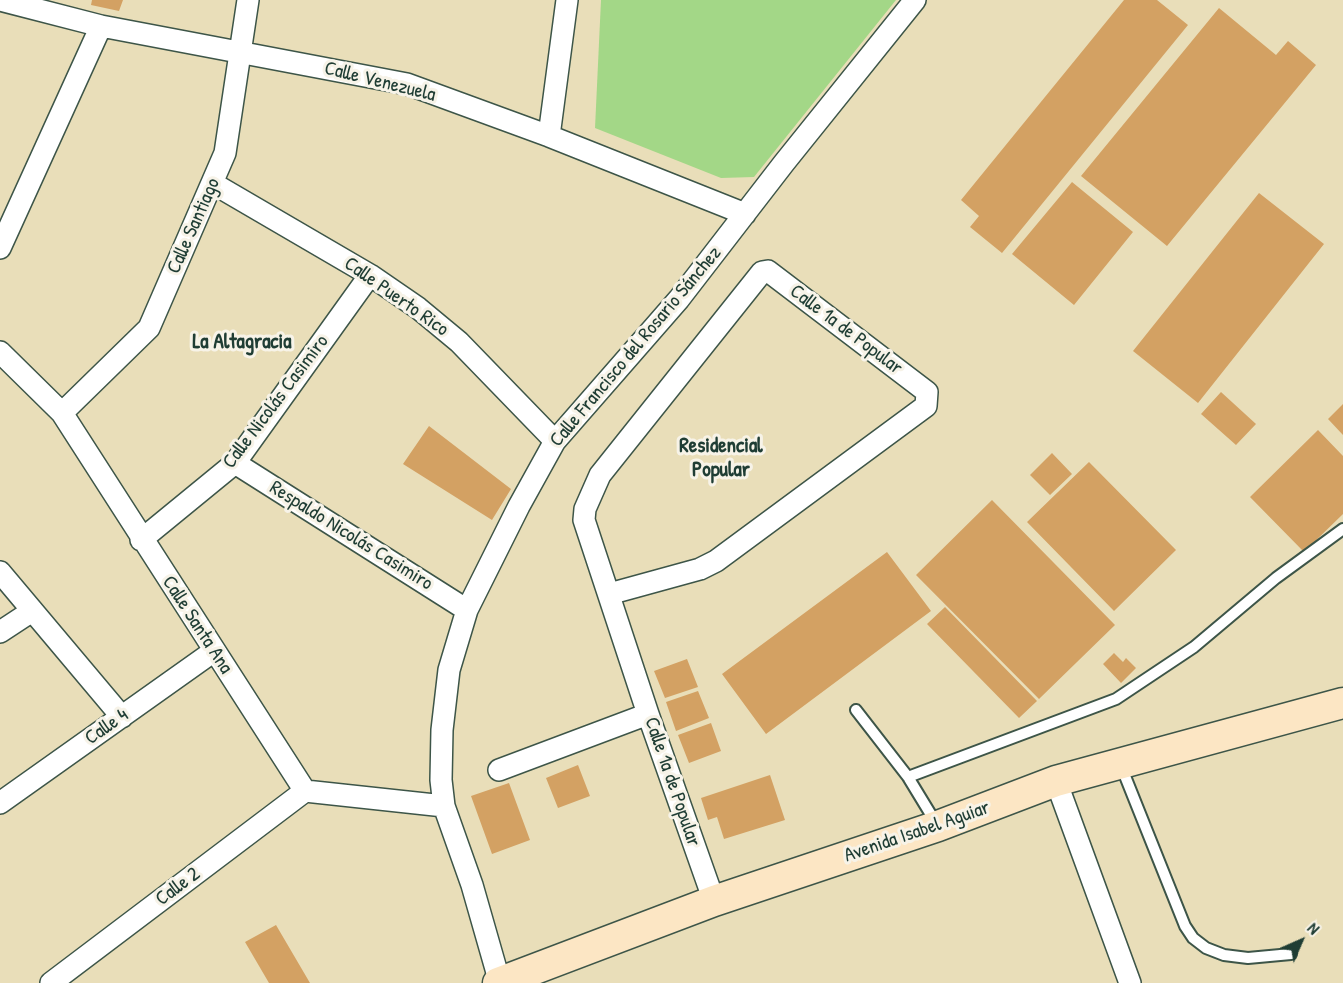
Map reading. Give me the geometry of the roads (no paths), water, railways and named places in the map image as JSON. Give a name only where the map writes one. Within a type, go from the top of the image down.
[{"type":"main road","name":"Avenida Isabel Aguiar","points":[[500,982],[714,901],[938,826],[1056,781],[1343,703]]},
{"type":"street","name":"Calle Venezuela","points":[[0,0],[101,26],[407,84],[549,136],[745,214]]},
{"type":"street","name":"Calle Santiago","points":[[62,413],[146,332],[214,184],[225,153],[248,0]]},
{"type":"street","points":[[549,136],[567,0]]},
{"type":"street","name":"Calle Francisco del Rosario Sánchez","points":[[500,982],[472,885],[444,806],[441,780],[442,729],[449,670],[467,610],[519,506],[555,441],[679,299],[915,0]]},
{"type":"street","points":[[0,248],[101,26]]},
{"type":"street","name":"Calle Puerto Rico","points":[[214,184],[370,275],[443,327],[555,441]]},
{"type":"street","name":"Calle 1a de Popular","points":[[609,594],[700,569],[716,561],[926,406],[929,399],[927,392],[768,271],[762,272],[597,480],[585,509],[584,520],[648,714],[714,901]]},
{"type":"street","name":"Calle Nicolás Casimiro","points":[[141,540],[235,463],[370,275]]},
{"type":"street","name":"Calle Santa Ana","points":[[0,352],[62,413],[141,540],[305,791]]},
{"type":"street","name":"Respaldo Nicolás Casimiro","points":[[235,463],[467,610]]},
{"type":"street","points":[[0,572],[122,717]]},
{"type":"street","points":[[0,632],[32,611]]},
{"type":"street","name":"Calle 4","points":[[0,803],[214,651]]},
{"type":"street","points":[[499,770],[648,714]]},
{"type":"street","points":[[1056,781],[1130,983]]},
{"type":"street","points":[[305,791],[444,806]]},
{"type":"street","name":"Calle 2","points":[[51,983],[305,791]]},
{"type":"lane","points":[[908,777],[1116,699],[1194,647],[1276,578],[1343,529]]},
{"type":"lane","points":[[856,710],[908,777],[938,826]]},
{"type":"lane","points":[[1120,763],[1185,926],[1193,938],[1206,948],[1224,955],[1248,958],[1291,954]]},
{"type":"district","name":"La Altagracia","points":[[242,342]]},
{"type":"district","name":"Residencial Popular","points":[[721,458]]}]
